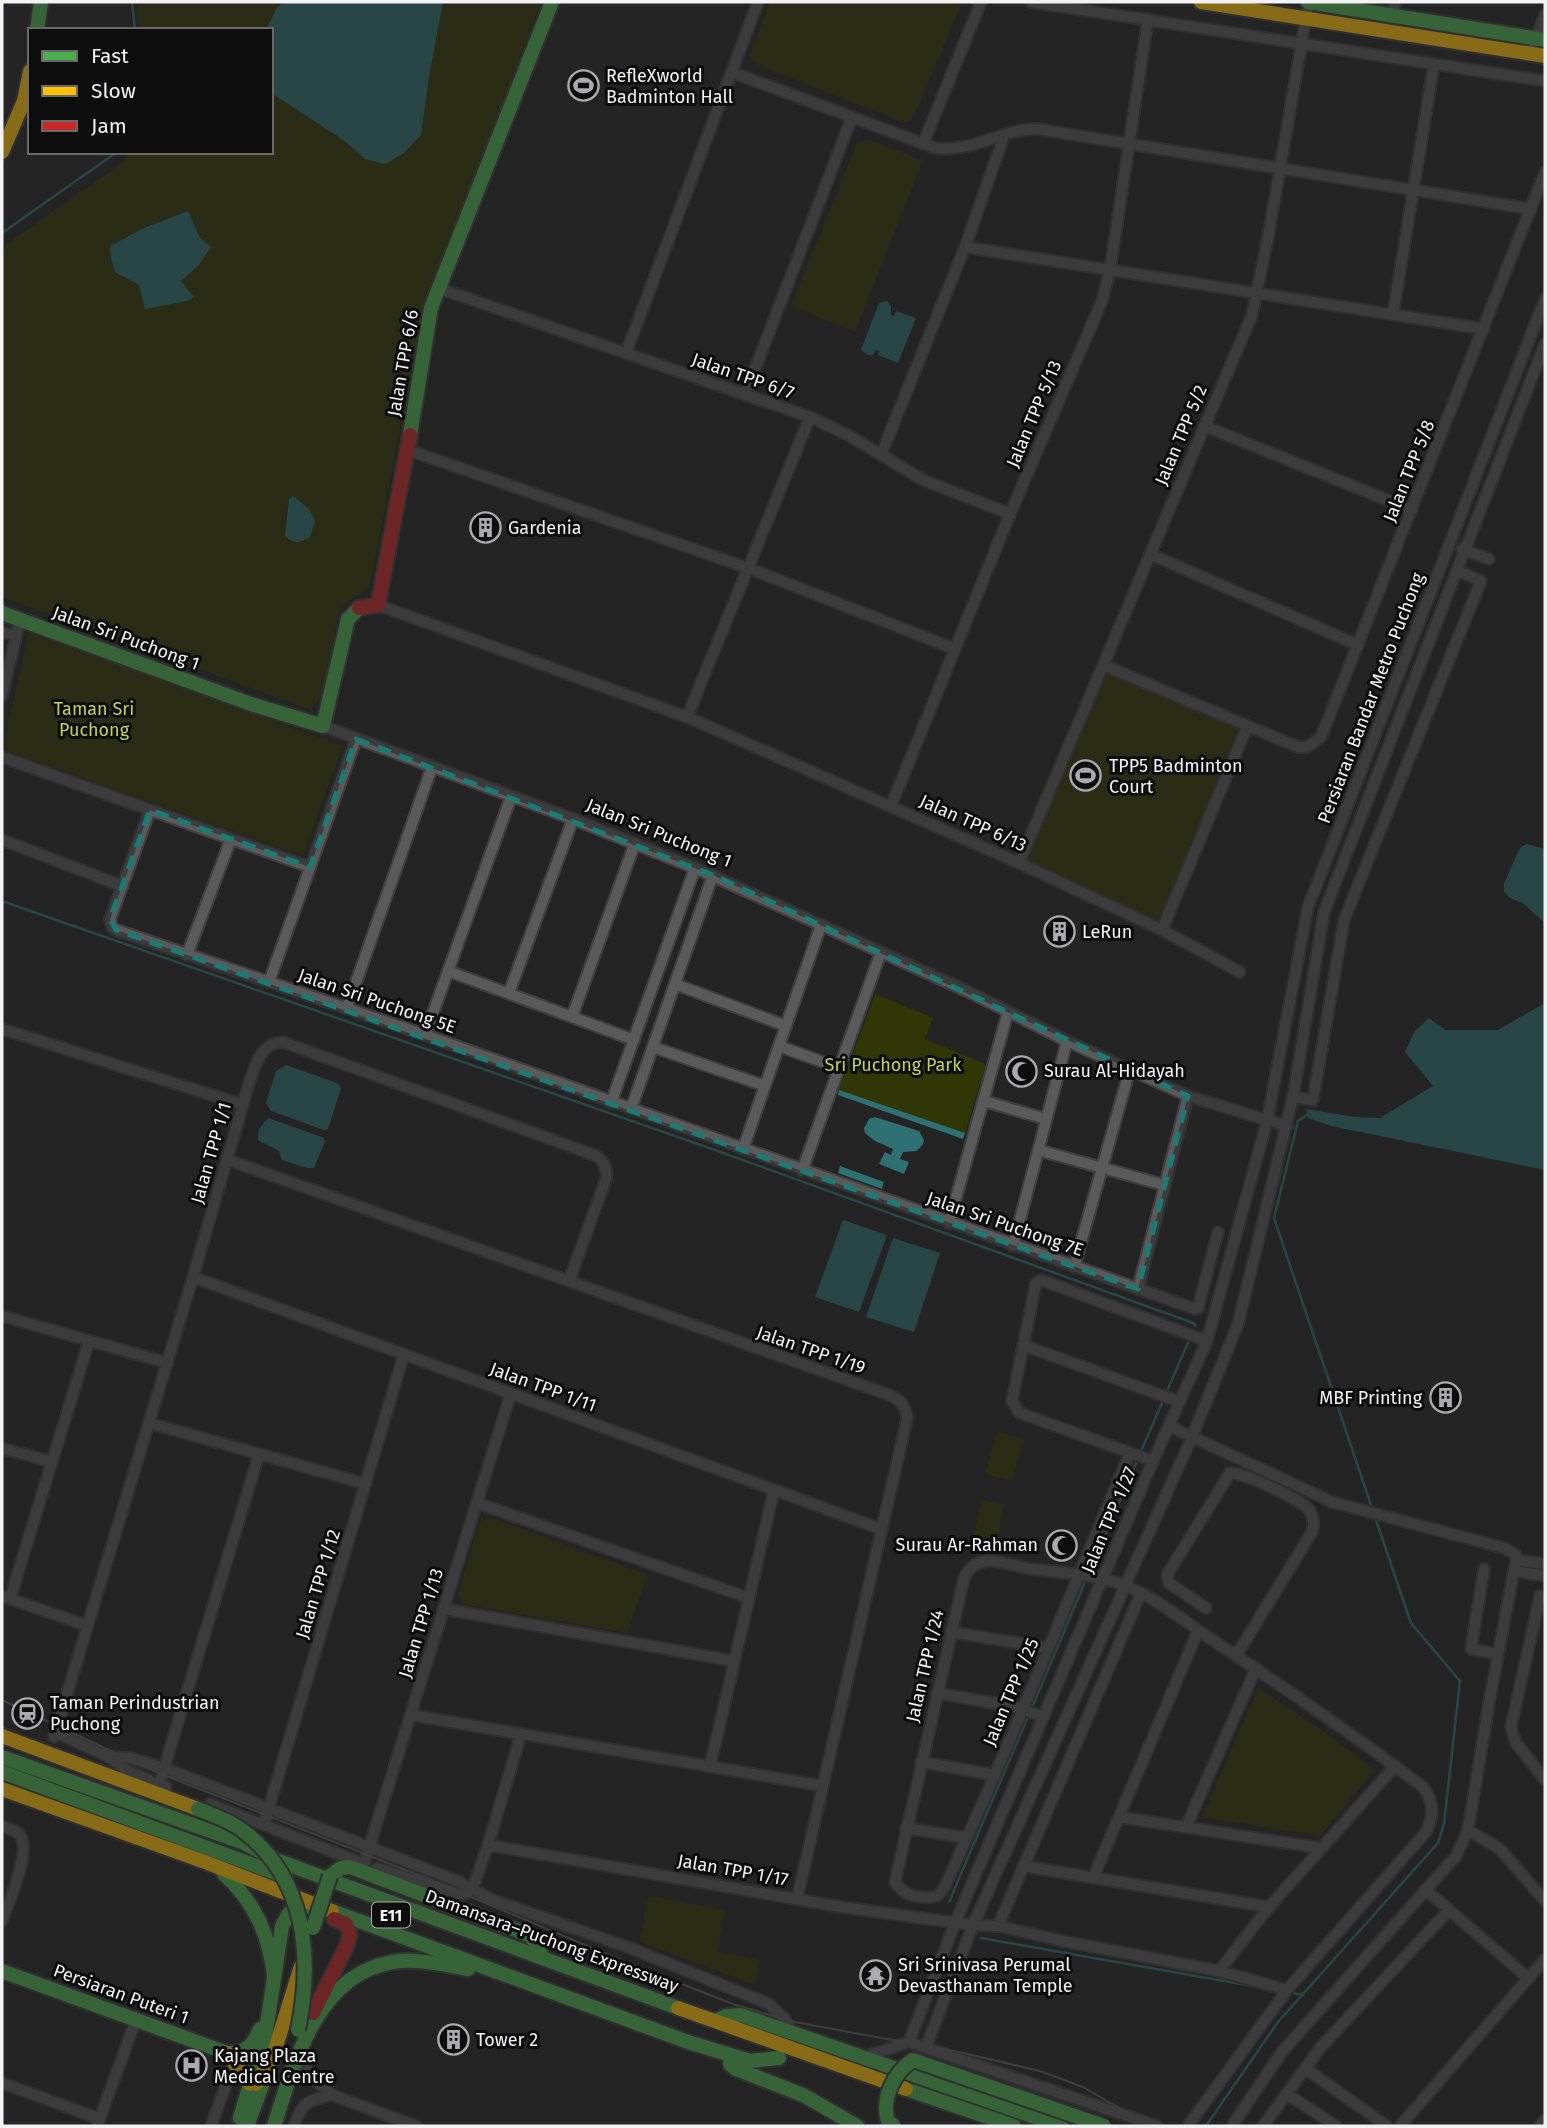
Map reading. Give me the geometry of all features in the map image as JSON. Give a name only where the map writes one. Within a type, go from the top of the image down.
[{"type":"main road","points":[[37,28],[41,2]]},
{"type":"main road","name":"Jalan TPP 6/6","points":[[378,605],[408,450],[430,308],[552,2]]},
{"type":"main road","points":[[1201,2],[1538,55]]},
{"type":"main road","points":[[1308,2],[1394,8],[1541,39]]},
{"type":"main road","points":[[2,152],[24,101],[28,81]]},
{"type":"main road","points":[[323,726],[348,619],[356,608],[378,605]]},
{"type":"main road","name":"Jalan Sri Puchong 1","points":[[2,614],[251,704],[323,726]]},
{"type":"main road","points":[[22,1743],[38,1745],[54,1735],[55,1751],[62,1758]]},
{"type":"main road","points":[[2,1737],[170,1798],[224,1821],[267,1852],[287,1881],[301,1919],[308,1964],[304,2007],[298,2031],[261,2126]]},
{"type":"main road","name":"Damansara–Puchong Expressway","points":[[2,1757],[244,1843],[276,1860],[542,1958],[1014,2126]]},
{"type":"main road","name":"Damansara–Puchong Expressway","points":[[2,1772],[779,2058],[975,2126]]},
{"type":"main road","points":[[2,1790],[724,2054],[750,2061],[779,2058]]},
{"type":"main road","points":[[205,1862],[249,1898],[265,1927],[273,1953],[274,1976]]},
{"type":"main road","points":[[241,2123],[273,2056],[330,1876],[341,1868],[351,1867],[529,1935],[538,1945],[542,1958]]},
{"type":"main road","points":[[241,2123],[266,2031],[282,1926],[287,1914],[294,1909],[308,1909],[350,1928],[347,1945],[321,1994],[300,2045],[300,2055]]},
{"type":"main road","points":[[250,2084],[231,2058],[245,2051],[256,2041],[258,2035],[267,1983],[265,1927]]},
{"type":"main road","points":[[274,2126],[300,2055],[327,2001],[350,1979],[391,1962],[407,1961],[469,1969],[486,1967]]},
{"type":"main road","name":"Persiaran Puteri 1","points":[[2,1971],[231,2058]]},
{"type":"main road","points":[[715,2021],[726,2016],[741,2015],[1061,2126]]},
{"type":"main road","points":[[724,2054],[736,2069],[803,2095],[829,2118],[857,2126]]},
{"type":"main road","points":[[894,2126],[884,2118],[886,2103],[901,2068],[913,2060],[1104,2126]]},
{"type":"street","points":[[626,353],[758,2]]},
{"type":"street","points":[[923,144],[981,2]]},
{"type":"street","points":[[1031,2],[1545,81]]},
{"type":"street","name":"Jalan TPP 5/2","points":[[1019,863],[1248,325],[1258,293],[1308,2]]},
{"type":"street","points":[[1538,55],[1545,15]]},
{"type":"street","name":"Jalan TPP 5/13","points":[[891,806],[1010,514],[1098,311],[1110,270],[1148,19]]},
{"type":"street","points":[[1393,314],[1434,64]]},
{"type":"street","points":[[731,72],[934,148],[956,150],[1027,129],[1037,129],[1531,209]]},
{"type":"street","points":[[745,395],[852,117]]},
{"type":"street","points":[[881,455],[965,247],[1004,136]]},
{"type":"street","name":"Jalan TPP 5/8","points":[[1247,727],[1298,747],[1307,747],[1321,737],[1543,177]]},
{"type":"street","points":[[965,247],[1484,329]]},
{"type":"street","name":"Jalan TPP 6/7","points":[[438,288],[810,417],[687,717]]},
{"type":"street","name":"Persiaran Bandar Metro Puchong","points":[[1267,1121],[1308,907],[1545,299]]},
{"type":"street","name":"Persiaran Bandar Metro Puchong","points":[[1287,1126],[1324,912],[1545,344]]},
{"type":"street","points":[[810,417],[848,435],[945,490],[1010,514]]},
{"type":"street","points":[[1204,426],[1412,510]]},
{"type":"street","points":[[408,450],[748,568],[955,649]]},
{"type":"street","points":[[1450,544],[1489,559]]},
{"type":"street","points":[[1150,554],[1358,645]]},
{"type":"street","points":[[1293,1097],[1313,1100],[1344,920],[1481,581],[1458,571]]},
{"type":"street","name":"Jalan TPP 6/13","points":[[378,605],[687,717],[1019,863],[1162,930],[1240,972]]},
{"type":"street","points":[[2,696],[20,620]]},
{"type":"street","points":[[2,632],[16,636]]},
{"type":"street","points":[[1103,665],[1247,727],[1162,930]]},
{"type":"street","name":"Jalan Sri Puchong 1","points":[[323,726],[573,819],[713,875],[1188,1096],[1287,1126]]},
{"type":"street","points":[[268,982],[356,738]]},
{"type":"street","points":[[2,757],[310,866]]},
{"type":"street","points":[[347,1008],[432,767]]},
{"type":"street","points":[[425,1035],[511,796]]},
{"type":"street","points":[[3,840],[122,886],[150,810]]},
{"type":"street","points":[[509,993],[573,819]]},
{"type":"street","points":[[187,955],[231,839]]},
{"type":"street","points":[[572,1017],[635,844]]},
{"type":"street","points":[[611,1103],[695,868]]},
{"type":"street","points":[[631,1109],[713,875]]},
{"type":"street","name":"Jalan Sri Puchong 5E","points":[[122,886],[110,919],[112,927],[743,1149]]},
{"type":"street","points":[[743,1149],[821,925]]},
{"type":"street","points":[[802,1171],[881,952]]},
{"type":"street","points":[[448,971],[634,1040]]},
{"type":"street","points":[[675,984],[786,1026]]},
{"type":"street","points":[[949,1223],[1008,1012]]},
{"type":"street","points":[[2,1029],[243,1105]]},
{"type":"street","points":[[1013,1246],[1067,1041]]},
{"type":"street","name":"Jalan TPP 1/1","points":[[54,1735],[243,1105],[261,1054],[273,1043],[283,1042],[597,1156],[607,1170],[606,1179],[569,1281]]},
{"type":"street","points":[[779,1046],[839,1068]]},
{"type":"street","points":[[653,1047],[765,1086]]},
{"type":"street","points":[[1074,1267],[1130,1069]]},
{"type":"street","points":[[1138,1289],[1188,1096]]},
{"type":"street","points":[[984,1101],[1046,1119]]},
{"type":"street","name":"Jalan TPP 1/27","points":[[909,2042],[955,1923],[1207,1341],[1267,1121]]},
{"type":"street","points":[[926,2047],[973,1925],[1192,1437],[1238,1324],[1287,1126]]},
{"type":"street","name":"Jalan Sri Puchong 7E","points":[[743,1149],[1196,1309],[1218,1232]]},
{"type":"street","points":[[1038,1150],[1164,1185]]},
{"type":"street","name":"Jalan TPP 1/19","points":[[228,1160],[899,1400],[907,1411],[907,1419],[797,1899]]},
{"type":"street","name":"Jalan TPP 1/11","points":[[193,1277],[881,1529]]},
{"type":"street","points":[[1153,1461],[1020,1413],[1014,1408],[1012,1401],[1036,1283],[1041,1280],[1207,1341]]},
{"type":"street","points":[[2,1316],[167,1363]]},
{"type":"street","points":[[88,1626],[6,1597],[52,1462],[89,1341]]},
{"type":"street","points":[[1023,1345],[1180,1402]]},
{"type":"street","name":"Jalan TPP 1/12","points":[[264,1824],[404,1354]]},
{"type":"street","name":"Jalan TPP 1/13","points":[[365,1864],[511,1393]]},
{"type":"street","points":[[149,1423],[366,1484]]},
{"type":"street","points":[[1169,1426],[1345,1506],[1504,1548],[1517,1555],[1468,1830],[1456,1856],[1281,2053],[1233,2126]]},
{"type":"street","points":[[2,1448],[52,1462]]},
{"type":"street","name":"Jalan TPP 1/25","points":[[895,1882],[906,1894],[927,1898],[938,1896],[945,1886],[995,1775],[1130,1452]]},
{"type":"street","points":[[159,1784],[259,1454]]},
{"type":"street","points":[[1206,1608],[1167,1579],[1169,1569],[1230,1474],[1242,1475],[1307,1507],[1314,1525],[1236,1656]]},
{"type":"street","points":[[710,1767],[774,1490]]},
{"type":"street","points":[[477,1503],[749,1598]]},
{"type":"street","name":"Jalan TPP 1/24","points":[[895,1882],[951,1632],[964,1578],[971,1566],[977,1562],[990,1562],[1078,1575]]},
{"type":"street","points":[[1515,1566],[1545,1564]]},
{"type":"street","points":[[1515,1566],[1545,1576]]},
{"type":"street","points":[[1485,1569],[1471,1648],[1498,1654]]},
{"type":"street","points":[[1078,1575],[1103,1578],[1141,1593],[1256,1668],[1395,1766],[1429,1794],[1432,1805],[1430,1824],[1426,1832],[1287,1990],[1188,2126]]},
{"type":"street","points":[[998,1926],[1141,1593]]},
{"type":"street","points":[[1540,1596],[1511,1727],[1516,1743],[1545,1780]]},
{"type":"street","points":[[444,1609],[734,1661]]},
{"type":"street","points":[[1093,1878],[1198,1631]]},
{"type":"street","points":[[951,1632],[1048,1648]]},
{"type":"street","points":[[1186,1827],[1256,1668]]},
{"type":"street","points":[[937,1693],[1023,1709],[1043,1717]]},
{"type":"street","points":[[411,1715],[823,1786]]},
{"type":"street","points":[[54,1735],[109,1757],[127,1771],[159,1784],[365,1864],[458,1894],[472,1889],[522,1734]]},
{"type":"street","points":[[109,1757],[131,1758],[164,1768],[457,1881],[493,1900],[630,1948],[769,2004],[785,2019],[792,2033]]},
{"type":"street","points":[[921,1762],[995,1775]]},
{"type":"street","points":[[1219,1971],[1269,1907],[1395,1766]]},
{"type":"street","points":[[1119,1817],[1320,1848]]},
{"type":"street","points":[[2,1826],[17,1833],[22,1839],[23,1860],[2,1921]]},
{"type":"street","points":[[906,1828],[967,1838]]},
{"type":"street","points":[[1468,1830],[1500,1849],[1545,1901]]},
{"type":"street","name":"Jalan TPP 1/17","points":[[488,1845],[797,1899],[955,1923],[998,1926],[1219,1971],[1287,1990]]},
{"type":"street","points":[[1023,1866],[1269,1907]]},
{"type":"street","points":[[1425,1889],[1528,1978]]},
{"type":"street","points":[[1263,2126],[1346,2019],[1448,1911]]},
{"type":"street","points":[[1400,2126],[1545,1959]]},
{"type":"street","points":[[2,2083],[99,2123],[136,2020]]},
{"type":"street","points":[[863,2057],[909,2042],[1157,2126]]},
{"type":"street","points":[[300,2055],[307,2074],[332,2095],[416,2126]]},
{"type":"street","points":[[211,2126],[231,2058]]},
{"type":"street","points":[[1306,2069],[1387,2126]]},
{"type":"street","points":[[1287,2094],[1336,2126]]},
{"type":"street","points":[[294,2126],[301,2108],[309,2100],[332,2095]]},
{"type":"street","points":[[1540,2126],[1545,2120]]},
{"type":"highlighted area","points":[[356,739],[713,875],[1188,1096],[1138,1289],[116,930],[110,919],[150,810],[310,867]]},
{"type":"green space","points":[[136,2],[284,2],[275,10],[267,28],[140,28]]},
{"type":"green space","points":[[443,2],[541,2],[450,244],[425,296],[370,587],[344,604],[338,615],[322,697],[311,710],[2,597],[2,251],[8,243],[119,165],[127,154],[273,154],[273,93],[345,141],[365,159],[421,134]],"holes":[[[188,211],[200,239],[211,247],[191,273],[181,281],[188,288],[145,309],[139,285],[110,246],[144,228]],[[293,497],[309,509],[310,537],[299,543],[284,525],[289,500]]]},
{"type":"green space","points":[[770,2],[957,2],[960,7],[913,118],[905,123],[756,64],[749,56]]},
{"type":"green space","points":[[869,139],[923,161],[855,332],[791,306],[856,145]]},
{"type":"green space","name":"Taman Sri Puchong","points":[[29,633],[343,746],[303,856],[2,749]]},
{"type":"green space","points":[[1106,672],[1240,729],[1158,921],[1026,860]]},
{"type":"green space","name":"Sri Puchong Park","points":[[875,994],[933,1018],[925,1039],[986,1064],[965,1133],[839,1090]]},
{"type":"green space","points":[[997,1432],[1024,1439],[1012,1481],[985,1474]]},
{"type":"green space","points":[[981,1500],[1004,1504],[996,1546],[973,1541]]},
{"type":"green space","points":[[490,1517],[648,1575],[627,1633],[462,1604],[458,1594],[479,1522]]},
{"type":"green space","points":[[1258,1688],[1322,1730],[1375,1770],[1320,1836],[1202,1817]]},
{"type":"green space","points":[[648,1896],[725,1910],[718,1952],[760,1960],[755,1985],[640,1942]]},
{"type":"water","points":[[284,2],[443,2],[421,135],[404,153],[385,164],[365,159],[345,141],[274,95],[273,28],[267,28],[276,9]]},
{"type":"water","points":[[188,211],[200,238],[211,247],[198,266],[181,281],[194,297],[187,301],[145,309],[139,285],[115,272],[110,246],[144,228]]},
{"type":"water","points":[[887,301],[891,306],[891,315],[894,316],[896,311],[916,318],[898,363],[878,355],[879,351],[875,350],[873,355],[868,355],[861,350],[879,303]]},
{"type":"water","points":[[293,496],[309,509],[315,521],[310,537],[297,542],[285,535],[289,499]]},
{"type":"water","points":[[1527,844],[1545,849],[1545,923],[1523,903],[1510,898],[1504,891],[1504,884],[1516,856],[1521,847]]},
{"type":"water","points":[[1545,1003],[1545,1170],[1331,1126],[1308,1118],[1306,1109],[1380,1118],[1433,1086],[1405,1052],[1415,1031],[1429,1018],[1445,1030],[1498,1030]]},
{"type":"water","points":[[286,1065],[337,1083],[341,1088],[328,1129],[324,1130],[271,1111],[266,1103],[276,1071]]},
{"type":"water","points":[[839,1090],[965,1133],[963,1139],[838,1095]]},
{"type":"water","points":[[875,1117],[919,1131],[924,1140],[917,1151],[903,1152],[900,1159],[909,1162],[904,1174],[879,1164],[885,1152],[891,1155],[893,1149],[865,1133],[864,1128],[869,1119]]},
{"type":"water","points":[[268,1118],[322,1137],[325,1141],[314,1168],[282,1160],[279,1151],[258,1140],[259,1129]]},
{"type":"water","points":[[840,1166],[884,1182],[882,1189],[838,1173]]},
{"type":"water","points":[[843,1220],[887,1235],[859,1312],[815,1297]]},
{"type":"water","points":[[893,1238],[940,1253],[914,1332],[866,1317]]},
{"type":"waterway","points":[[132,2],[135,28]]},
{"type":"waterway","points":[[2,233],[114,154]]},
{"type":"waterway","points":[[2,901],[715,1150],[1185,1320],[1195,1326]]},
{"type":"waterway","points":[[1308,1114],[1298,1121],[1274,1218],[1372,1508]]},
{"type":"waterway","points":[[1168,1389],[1189,1340]]},
{"type":"waterway","points":[[1142,1449],[1162,1403]]},
{"type":"waterway","points":[[1091,1568],[1136,1463]]},
{"type":"waterway","points":[[1206,2126],[1278,2022],[1438,1843],[1444,1824],[1460,1681],[1411,1623],[1375,1517]]},
{"type":"waterway","points":[[1033,1705],[1085,1582]]},
{"type":"waterway","points":[[949,1902],[1027,1719]]},
{"type":"waterway","points":[[981,1938],[1258,1987]]},
{"type":"waterway","points":[[1289,1992],[1303,1995]]},
{"type":"tram line","points":[[2,1700],[156,1772],[426,1878],[733,2004],[795,2022],[963,2053],[1040,2071],[1083,2087],[1150,2126]]},
{"type":"traffic: fast","points":[[37,28],[41,2]]},
{"type":"traffic: fast","points":[[410,435],[431,308],[552,2]]},
{"type":"traffic: fast","points":[[1308,2],[1545,40]]},
{"type":"traffic: fast","points":[[2,613],[251,704],[323,726],[348,619],[359,608]]},
{"type":"traffic: fast","points":[[2,1757],[244,1843],[276,1860],[678,2008]]},
{"type":"traffic: fast","points":[[2,1772],[286,1877]]},
{"type":"traffic: fast","points":[[198,1809],[237,1826],[263,1849],[280,1871],[292,1895],[304,1947],[305,1975],[298,2030]]},
{"type":"traffic: fast","points":[[330,1876],[341,1868],[350,1867],[529,1935],[538,1945],[542,1958]]},
{"type":"traffic: fast","points":[[224,1874],[244,1896],[259,1920],[274,1976]]},
{"type":"traffic: fast","points":[[313,1928],[330,1876]]},
{"type":"traffic: fast","points":[[240,2118],[266,2031],[282,1926],[290,1912],[305,1908]]},
{"type":"traffic: fast","points":[[332,1911],[688,2042],[750,2061],[779,2058]]},
{"type":"traffic: fast","points":[[274,2126],[290,2075],[312,2025],[327,2003],[345,1984],[367,1970],[393,1962],[421,1961],[468,1969]]},
{"type":"traffic: fast","points":[[2,1971],[227,2053],[239,2052],[248,2047],[260,2029]]},
{"type":"traffic: fast","points":[[715,2021],[726,2016],[741,2015],[1061,2126]]},
{"type":"traffic: fast","points":[[894,2126],[888,2121],[886,2113],[888,2095],[895,2079],[913,2060],[1104,2126]]},
{"type":"traffic: fast","points":[[730,2064],[736,2069],[803,2095],[857,2126]]},
{"type":"traffic: fast","points":[[247,2126],[266,2075]]},
{"type":"traffic: fast","points":[[906,2089],[1014,2126]]},
{"type":"traffic: slow","points":[[1201,2],[1545,56]]},
{"type":"traffic: slow","points":[[2,152],[24,101],[28,81]]},
{"type":"traffic: slow","points":[[2,1736],[198,1809]]},
{"type":"traffic: slow","points":[[2,1789],[332,1911]]},
{"type":"traffic: slow","points":[[256,2084],[273,2056],[301,1966]]},
{"type":"traffic: slow","points":[[678,2008],[906,2089]]},
{"type":"traffic: slow","points":[[227,2053],[250,2084]]},
{"type":"traffic: jam","points":[[359,608],[378,605],[410,435]]},
{"type":"traffic: jam","points":[[313,2013],[350,1934],[346,1924],[334,1919]]},
{"type":"place","name":"RefleXworld Badminton Hall","points":[[583,86]]},
{"type":"place","name":"Gardenia","points":[[485,528]]},
{"type":"place","name":"TPP5 Badminton Court","points":[[1086,776]]},
{"type":"place","name":"LeRun","points":[[1059,932]]},
{"type":"place","name":"Surau Al-Hidayah","points":[[1021,1071]]},
{"type":"place","name":"MBF Printing","points":[[1445,1398]]},
{"type":"place","name":"Surau Ar-Rahman","points":[[1061,1545]]},
{"type":"place","name":"Taman Perindustrian Puchong","points":[[27,1713]]},
{"type":"place","name":"Sri Srinivasa Perumal Devasthanam Temple","points":[[875,1975]]},
{"type":"place","name":"Tower 2","points":[[453,2040]]},
{"type":"place","name":"Kajang Plaza Medical Centre","points":[[191,2066]]}]
